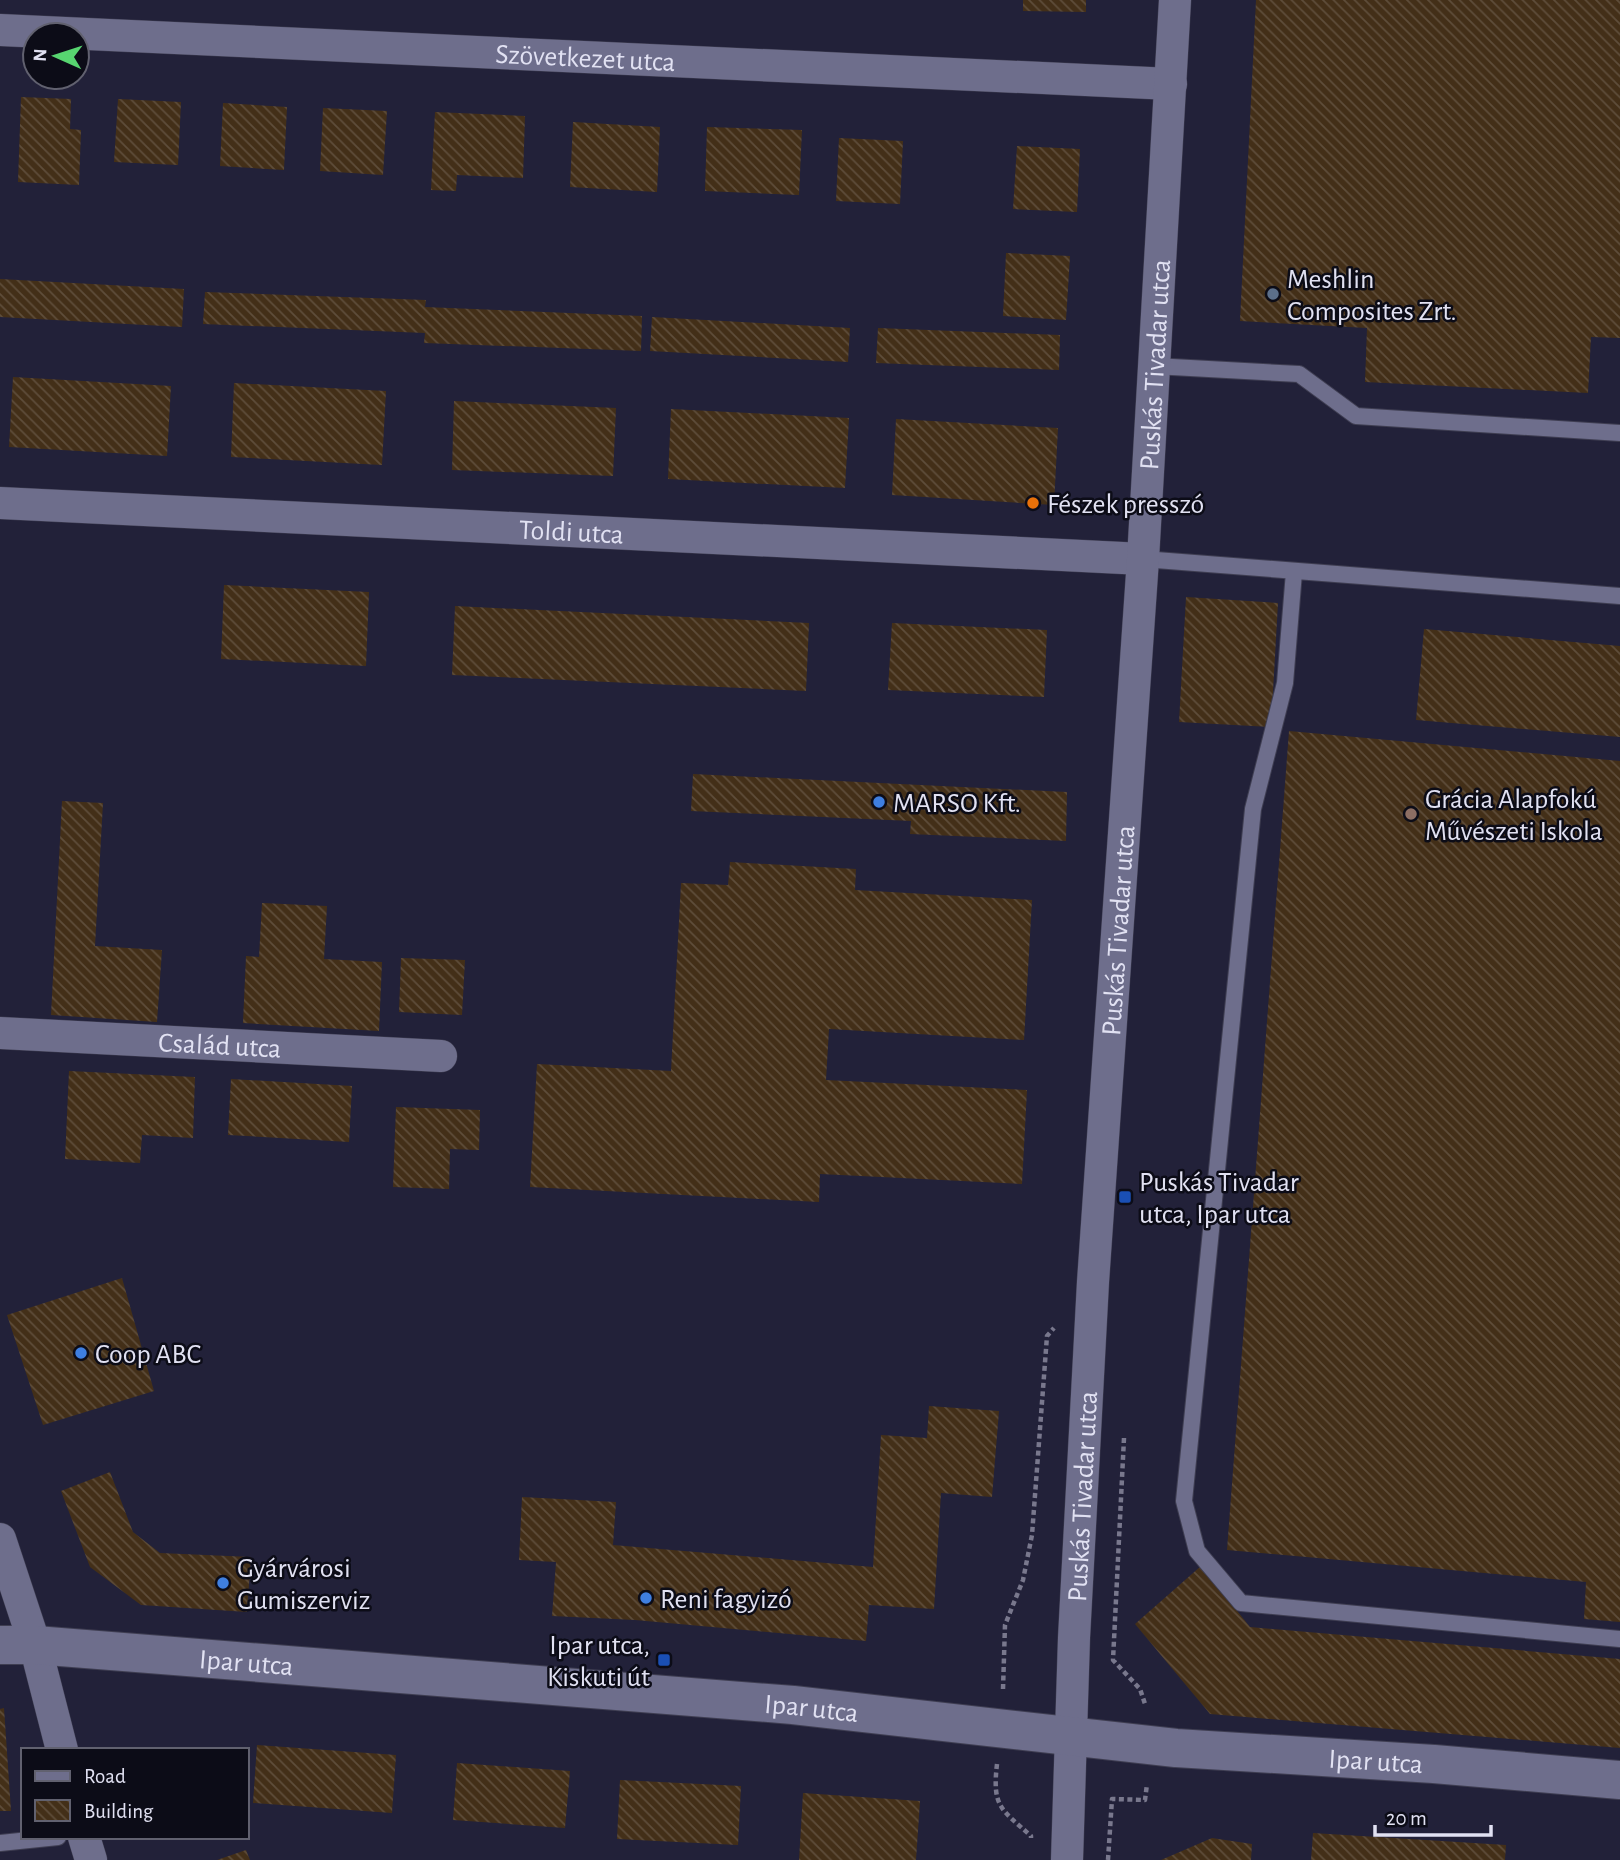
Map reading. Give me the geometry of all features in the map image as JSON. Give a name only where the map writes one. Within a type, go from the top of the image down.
[{"type":"street","name":"Puskás Tivadar utca","points":[[1067,1860],[1074,1638],[1093,1282],[1143,559],[1175,0]]},
{"type":"street","name":"Szövetkezet utca","points":[[0,30],[1171,84]]},
{"type":"street","name":"Toldi utca","points":[[0,503],[1143,559]]},
{"type":"street","name":"Család utca","points":[[0,1033],[441,1056]]},
{"type":"street","points":[[0,1539],[18,1645],[61,1748]]},
{"type":"street","name":"Ipar utca","points":[[18,1645],[793,1705],[1176,1748],[1434,1764],[1620,1780]]},
{"type":"street","points":[[85,1839],[92,1860]]},
{"type":"lane","points":[[1154,366],[1299,374],[1356,416],[1620,433]]},
{"type":"lane","points":[[1143,559],[1620,596]]},
{"type":"lane","points":[[1294,572],[1285,683],[1253,809],[1184,1501],[1197,1552],[1241,1603],[1620,1639]]},
{"type":"lane","points":[[0,1843],[39,1839]]},
{"type":"path","points":[[1005,1625],[1023,1580],[1032,1535],[1047,1336],[1054,1327]]},
{"type":"path","points":[[995,1783],[995,1797],[1003,1811],[1031,1836]]},
{"type":"path","points":[[1108,1860],[1112,1799],[1145,1800]]},
{"type":"building","points":[[1023,0],[1086,0],[1086,12],[1023,11]]},
{"type":"building","points":[[1256,0],[1620,0],[1620,338],[1591,337],[1588,393],[1365,382],[1367,328],[1240,321]]},
{"type":"building","points":[[21,97],[71,99],[70,129],[81,130],[79,185],[18,182]]},
{"type":"building","points":[[118,99],[181,102],[178,165],[114,162]]},
{"type":"building","points":[[223,103],[287,107],[284,170],[220,166]]},
{"type":"building","points":[[323,108],[387,111],[383,175],[320,171]]},
{"type":"building","points":[[435,112],[525,116],[523,178],[457,175],[456,191],[431,190]]},
{"type":"building","points":[[573,122],[660,127],[657,192],[570,187]]},
{"type":"building","points":[[707,127],[802,130],[799,195],[705,191]]},
{"type":"building","points":[[839,138],[903,141],[900,204],[836,201]]},
{"type":"building","points":[[1017,146],[1080,149],[1077,212],[1013,209]]},
{"type":"building","points":[[1006,253],[1070,256],[1066,320],[1003,316]]},
{"type":"building","points":[[0,279],[184,289],[182,327],[0,317]]},
{"type":"building","points":[[205,292],[426,300],[425,307],[642,316],[641,351],[424,343],[425,333],[203,324]]},
{"type":"building","points":[[652,317],[850,328],[848,362],[650,351]]},
{"type":"building","points":[[878,328],[1060,335],[1059,370],[876,363]]},
{"type":"building","points":[[13,377],[171,386],[167,456],[9,447]]},
{"type":"building","points":[[234,383],[386,391],[382,465],[231,457]]},
{"type":"building","points":[[454,401],[616,408],[613,476],[452,470]]},
{"type":"building","points":[[671,409],[849,418],[845,488],[668,479]]},
{"type":"building","points":[[896,419],[1058,428],[1054,505],[892,495]]},
{"type":"building","points":[[224,585],[369,592],[366,666],[221,659]]},
{"type":"building","points":[[1186,597],[1278,603],[1271,727],[1179,722]]},
{"type":"building","points":[[455,606],[809,623],[806,691],[452,675]]},
{"type":"building","points":[[892,623],[1047,630],[1044,697],[888,690]]},
{"type":"building","points":[[1424,629],[1620,646],[1620,737],[1416,720]]},
{"type":"building","points":[[1289,731],[1620,761],[1620,1622],[1584,1619],[1586,1582],[1227,1550]]},
{"type":"building","name":"MARSO Kft.","points":[[693,774],[1067,792],[1066,841],[910,834],[911,821],[691,811]]},
{"type":"building","points":[[62,801],[103,803],[95,946],[162,950],[157,1022],[51,1015]]},
{"type":"building","points":[[730,862],[856,869],[855,890],[1032,900],[1024,1040],[829,1029],[826,1080],[1027,1090],[1022,1184],[820,1174],[819,1202],[530,1187],[537,1064],[671,1071],[681,883],[728,885]]},
{"type":"building","points":[[262,903],[327,906],[324,959],[382,962],[379,1031],[243,1023],[246,956],[259,957]]},
{"type":"building","points":[[401,958],[465,960],[462,1015],[399,1012]]},
{"type":"building","points":[[69,1071],[195,1077],[193,1138],[142,1135],[140,1163],[65,1159]]},
{"type":"building","points":[[231,1079],[352,1086],[349,1142],[228,1135]]},
{"type":"building","points":[[396,1107],[480,1110],[479,1150],[450,1149],[449,1189],[393,1187]]},
{"type":"building","name":"Coop ABC","points":[[122,1278],[154,1391],[43,1425],[7,1315]]},
{"type":"building","points":[[929,1406],[999,1411],[992,1497],[941,1493],[934,1609],[869,1605],[866,1641],[635,1620],[552,1616],[556,1562],[519,1560],[522,1497],[616,1502],[613,1545],[873,1567],[881,1435],[927,1438]]},
{"type":"building","points":[[110,1472],[133,1532],[160,1553],[251,1557],[247,1612],[141,1605],[90,1567],[61,1491]]},
{"type":"building","points":[[1201,1566],[1250,1627],[1620,1659],[1620,1748],[1210,1714],[1135,1624]]},
{"type":"building","points":[[4,1708],[11,1811],[0,1811],[0,1709]]},
{"type":"building","points":[[257,1745],[396,1755],[392,1813],[253,1803]]},
{"type":"building","points":[[457,1763],[570,1771],[565,1828],[453,1820]]},
{"type":"building","points":[[620,1780],[741,1786],[738,1845],[617,1839]]},
{"type":"building","points":[[803,1793],[920,1801],[916,1860],[799,1860]]},
{"type":"building","points":[[1313,1833],[1506,1845],[1505,1860],[1311,1860]]},
{"type":"building","points":[[1212,1838],[1252,1844],[1251,1860],[1161,1860]]},
{"type":"building","points":[[246,1850],[250,1860],[217,1860]]},
{"type":"place","name":"Meshlin Composites Zrt.","points":[[1273,294]]},
{"type":"place","name":"Fészek presszó","points":[[1033,503]]},
{"type":"place","name":"MARSO Kft.","points":[[879,802]]},
{"type":"place","name":"Grácia Alapfokú Művészeti Iskola","points":[[1411,814]]},
{"type":"place","name":"Puskás Tivadar utca, Ipar utca","points":[[1125,1197]]},
{"type":"place","name":"Coop ABC","points":[[81,1353]]},
{"type":"place","name":"Gyárvárosi Gumiszerviz","points":[[223,1583]]},
{"type":"place","name":"Reni fagyizó","points":[[646,1598]]},
{"type":"place","name":"Ipar utca, Kiskuti út","points":[[664,1660]]}]
